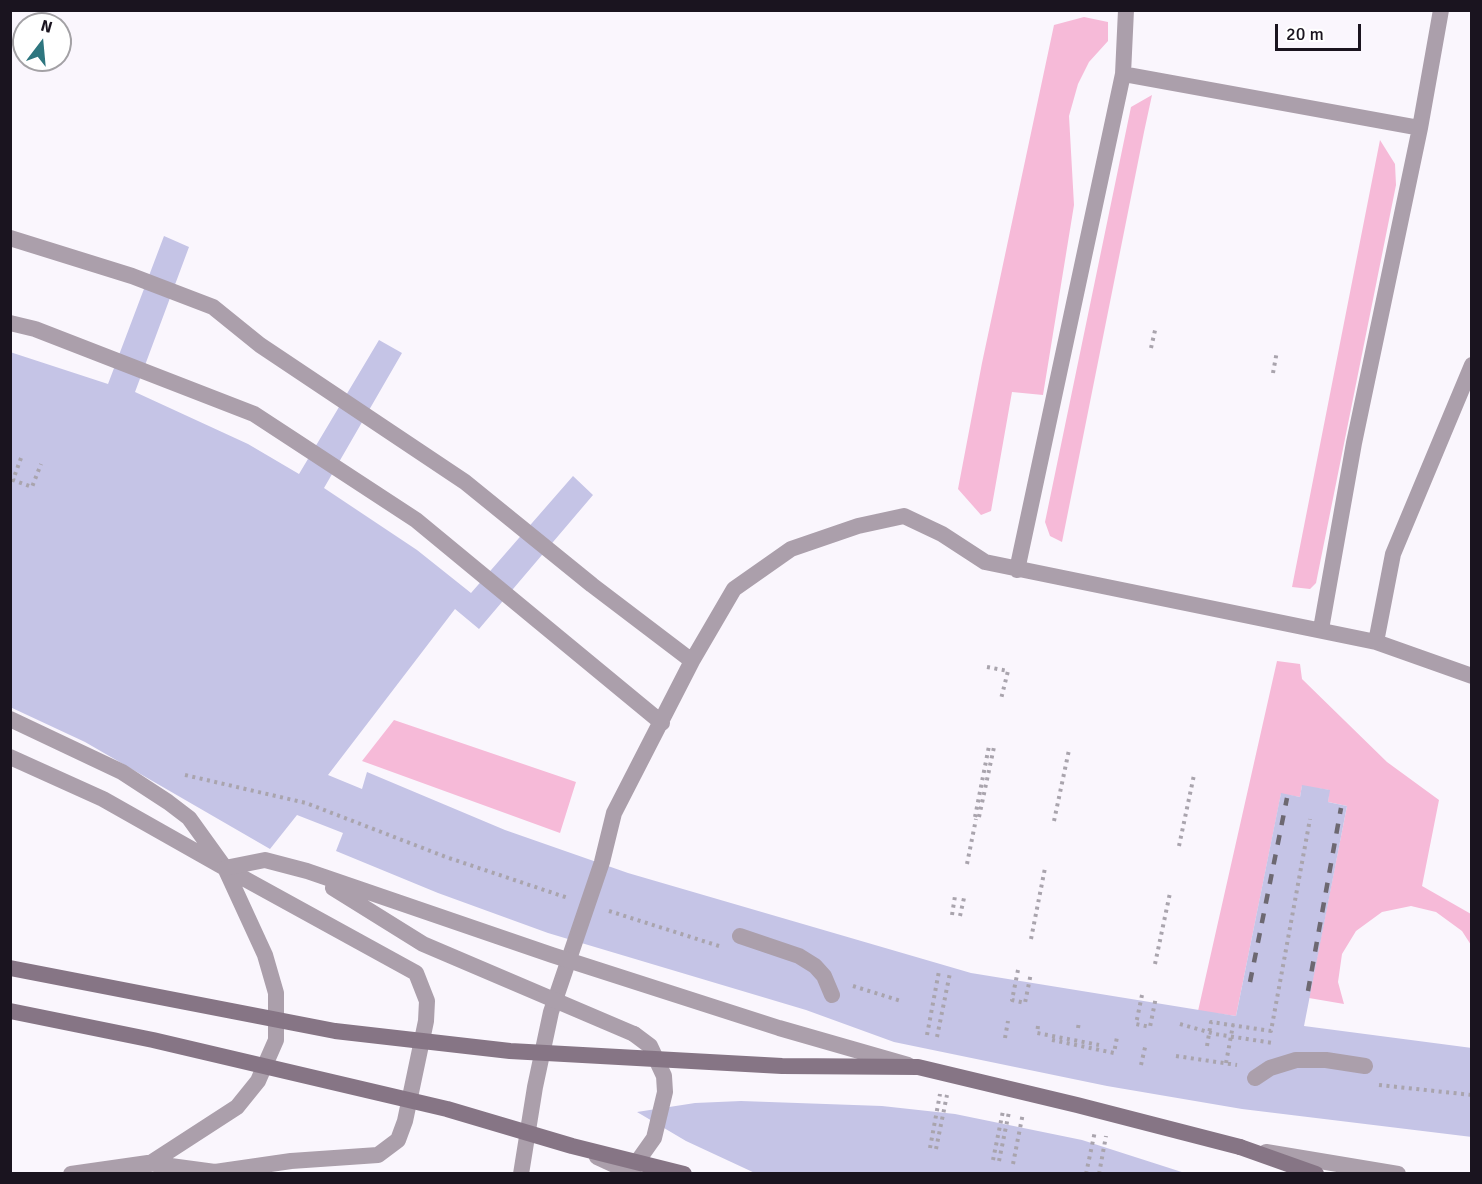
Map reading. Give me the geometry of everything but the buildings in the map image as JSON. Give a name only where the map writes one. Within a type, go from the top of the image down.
[{"type":"main road","points":[[10,968],[335,1031],[510,1051],[782,1066],[918,1067],[1077,1105],[1240,1148],[1316,1173]]},
{"type":"main road","points":[[10,1011],[153,1040],[447,1109],[572,1146],[684,1173]]},
{"type":"lane","points":[[1017,570],[1123,74],[1126,10]]},
{"type":"lane","points":[[1321,629],[1354,443],[1420,128],[1441,10]]},
{"type":"lane","points":[[1123,74],[1420,128]]},
{"type":"lane","points":[[10,238],[132,276],[213,307],[260,345],[465,482],[592,585],[692,661]]},
{"type":"lane","points":[[10,323],[35,329],[254,414],[416,520],[662,723]]},
{"type":"lane","points":[[1376,642],[1394,554],[1472,365]]},
{"type":"lane","points":[[521,1173],[535,1087],[551,1012],[602,862],[614,813],[692,661],[734,589],[791,549],[858,526],[904,516],[942,534],[985,562],[1321,629],[1376,642],[1472,676]]},
{"type":"lane","points":[[10,719],[122,772],[189,818],[225,868],[265,955],[276,993],[276,1040],[258,1081],[237,1107],[144,1168]]},
{"type":"lane","points":[[10,757],[103,799],[416,974],[427,1001],[426,1021],[405,1121],[398,1140],[378,1155],[291,1161],[215,1172],[144,1168],[71,1173]]},
{"type":"lane","points":[[225,868],[265,860],[307,871],[370,895],[768,1024],[918,1067]]},
{"type":"lane","points":[[307,871],[423,944],[608,1020],[650,1046],[664,1076],[665,1092],[654,1138],[638,1162],[620,1173]]},
{"type":"lane","points":[[740,936],[807,961],[824,976],[832,995]]},
{"type":"lane","points":[[1255,1078],[1270,1068],[1296,1060],[1326,1060],[1365,1066]]},
{"type":"lane","points":[[572,1146],[634,1173]]},
{"type":"lane","points":[[1240,1148],[1398,1173]]},
{"type":"lane","points":[[144,1168],[171,1173]]},
{"type":"path","points":[[1151,348],[1156,326]]},
{"type":"path","points":[[1273,373],[1277,351]]},
{"type":"path","points":[[21,458],[13,480],[33,487],[40,464]]},
{"type":"path","points":[[987,667],[1008,671],[1001,699]]},
{"type":"path","points":[[967,864],[991,747]]},
{"type":"path","points":[[1054,821],[1069,750]]},
{"type":"path","points":[[184,775],[306,802],[446,857],[575,900]]},
{"type":"path","points":[[1179,846],[1194,775]]},
{"type":"path","points":[[1207,1046],[1211,1022],[1271,1031],[1310,819]]},
{"type":"path","points":[[1031,939],[1045,868]]},
{"type":"path","points":[[1155,964],[1170,893]]},
{"type":"path","points":[[952,915],[955,896]]},
{"type":"path","points":[[960,916],[964,898]]},
{"type":"path","points":[[606,910],[728,949]]},
{"type":"path","points":[[1018,970],[1012,1000],[1025,1002],[1031,973]]},
{"type":"path","points":[[927,1035],[939,971]]},
{"type":"path","points":[[937,1037],[950,974]]},
{"type":"path","points":[[848,985],[901,1001]]},
{"type":"path","points":[[1142,995],[1136,1024],[1150,1027],[1156,997]]},
{"type":"path","points":[[1005,1038],[1009,1021]]},
{"type":"path","points":[[1078,1029],[1079,1022]]},
{"type":"path","points":[[1226,1064],[1233,1025]]},
{"type":"path","points":[[1038,1026],[1036,1032],[1114,1053],[1117,1037]]},
{"type":"path","points":[[1052,1040],[1099,1045]]},
{"type":"path","points":[[1141,1065],[1145,1045]]},
{"type":"path","points":[[930,1148],[941,1090]]},
{"type":"path","points":[[936,1149],[948,1091]]},
{"type":"path","points":[[1013,1164],[1024,1107]]},
{"type":"path","points":[[993,1160],[1003,1108]]},
{"type":"path","points":[[999,1161],[1010,1109]]},
{"type":"path","points":[[1086,1173],[1097,1121]]},
{"type":"path","points":[[1099,1173],[1107,1130]]},
{"type":"shaded area","points":[[1084,17],[1108,22],[1108,41],[1089,62],[1078,84],[1069,116],[1074,205],[1043,395],[1012,392],[991,511],[981,515],[958,489],[982,363],[1054,25]]},
{"type":"shaded area","points":[[1152,95],[1062,542],[1050,536],[1045,522],[1131,107]]},
{"type":"shaded area","points":[[1380,140],[1395,164],[1396,185],[1316,583],[1310,589],[1292,587]]},
{"type":"shaded area","points":[[1277,661],[1300,664],[1302,679],[1387,762],[1439,800],[1422,886],[1471,914],[1471,945],[1462,931],[1436,912],[1411,906],[1382,912],[1356,931],[1342,954],[1338,982],[1344,1004],[1309,998],[1347,806],[1328,802],[1329,790],[1302,786],[1300,797],[1281,794],[1236,1016],[1198,1011]]},
{"type":"shaded area","points":[[394,720],[576,782],[560,833],[362,761]]},
{"type":"railway","points":[[1250,982],[1287,798]]},
{"type":"railway","points":[[1308,991],[1341,808]]}]
